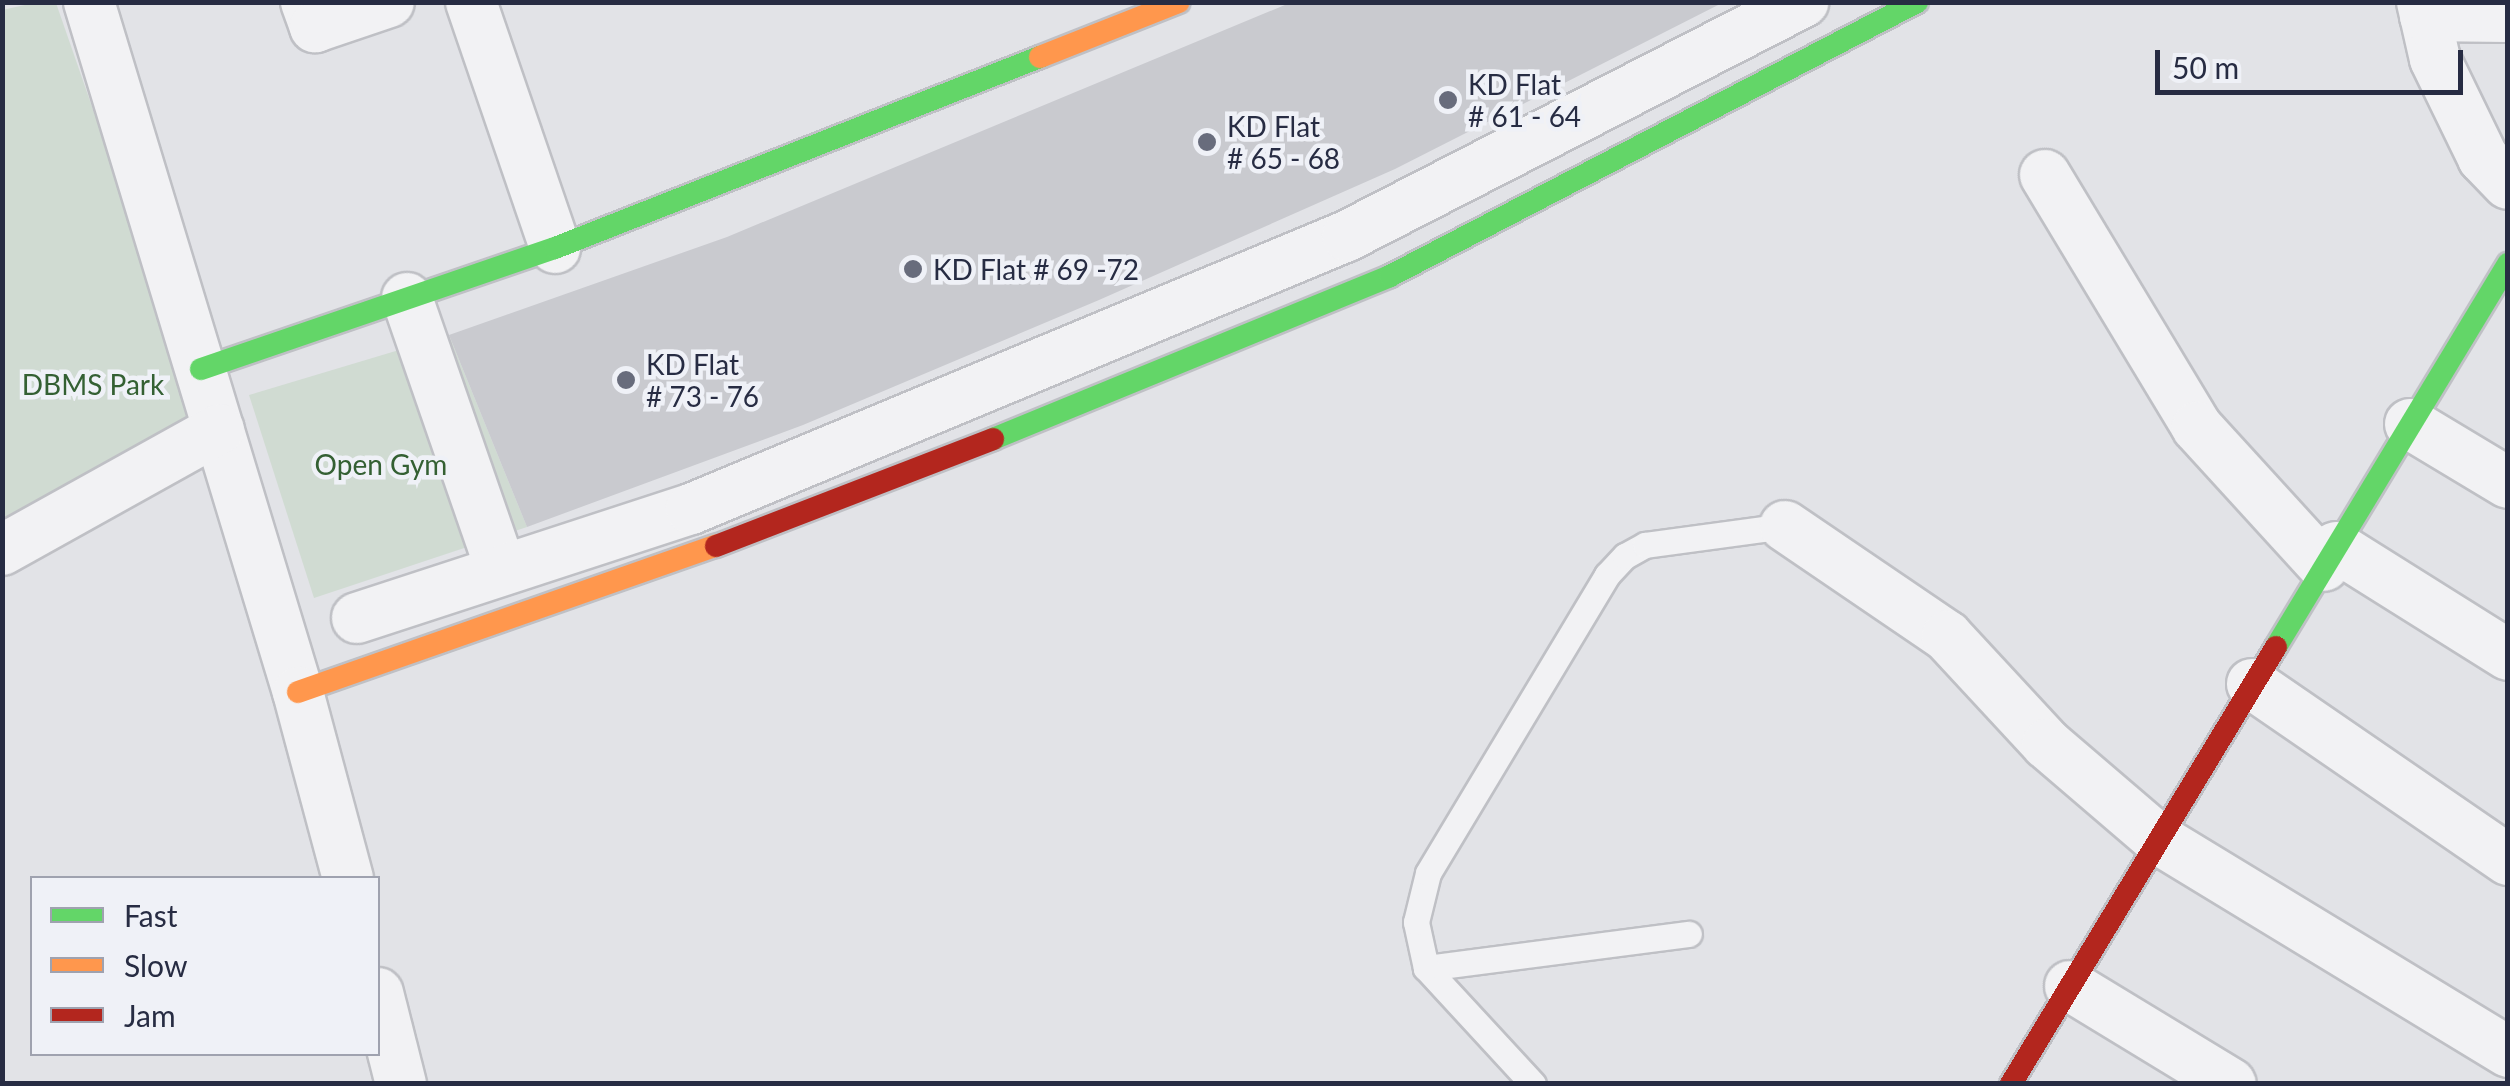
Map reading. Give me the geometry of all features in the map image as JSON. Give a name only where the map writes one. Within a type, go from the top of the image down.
[{"type":"street","points":[[89,2],[298,692],[347,876]]},
{"type":"street","points":[[306,2],[314,26],[389,2]]},
{"type":"street","points":[[471,2],[554,248]]},
{"type":"street","points":[[201,369],[554,248],[1179,2]]},
{"type":"street","points":[[357,618],[691,509],[1348,236],[1803,2]]},
{"type":"street","points":[[298,692],[824,508],[1390,276],[1917,2]]},
{"type":"street","points":[[2508,17],[2424,10],[2435,58],[2483,158],[2508,184]]},
{"type":"street","points":[[2045,175],[2197,427],[2330,556],[2508,655]]},
{"type":"street","points":[[2010,1084],[2508,264]]},
{"type":"street","points":[[407,298],[501,570]]},
{"type":"street","points":[[2410,424],[2508,483]]},
{"type":"street","points":[[2,550],[219,429]]},
{"type":"street","points":[[1784,526],[1947,636],[2047,744],[2158,840],[2508,1052]]},
{"type":"street","points":[[2252,684],[2508,860]]},
{"type":"street","points":[[2070,986],[2231,1084]]},
{"type":"street","points":[[380,1002],[400,1084]]},
{"type":"lane","points":[[1534,1084],[1426,968],[1416,922],[1428,873],[1607,575],[1646,544],[1784,526]]},
{"type":"lane","points":[[1426,968],[1689,934]]},
{"type":"green space","name":"DBMS Park","points":[[56,3],[203,426],[2,538],[2,10]]},
{"type":"green space","name":"Open Gym","points":[[449,335],[527,527],[314,598],[249,395]]},
{"type":"building","points":[[1292,2],[1724,2],[1395,169],[1099,300],[803,425],[527,527],[449,335],[727,237]]},
{"type":"traffic: fast","points":[[993,439],[1390,276],[1917,2]]},
{"type":"traffic: fast","points":[[201,369],[555,248],[1040,57]]},
{"type":"traffic: fast","points":[[2276,647],[2508,264]]},
{"type":"traffic: slow","points":[[1040,57],[1179,2]]},
{"type":"traffic: slow","points":[[298,692],[716,546]]},
{"type":"traffic: jam","points":[[716,546],[993,439]]},
{"type":"traffic: jam","points":[[2011,1084],[2276,647]]},
{"type":"place","name":"KD Flat # 61 - 64","points":[[1448,100]]},
{"type":"place","name":"KD Flat # 65 - 68","points":[[1207,142]]},
{"type":"place","name":"KD Flat # 69 -72","points":[[913,269]]},
{"type":"place","name":"KD Flat # 73 - 76","points":[[626,380]]}]
